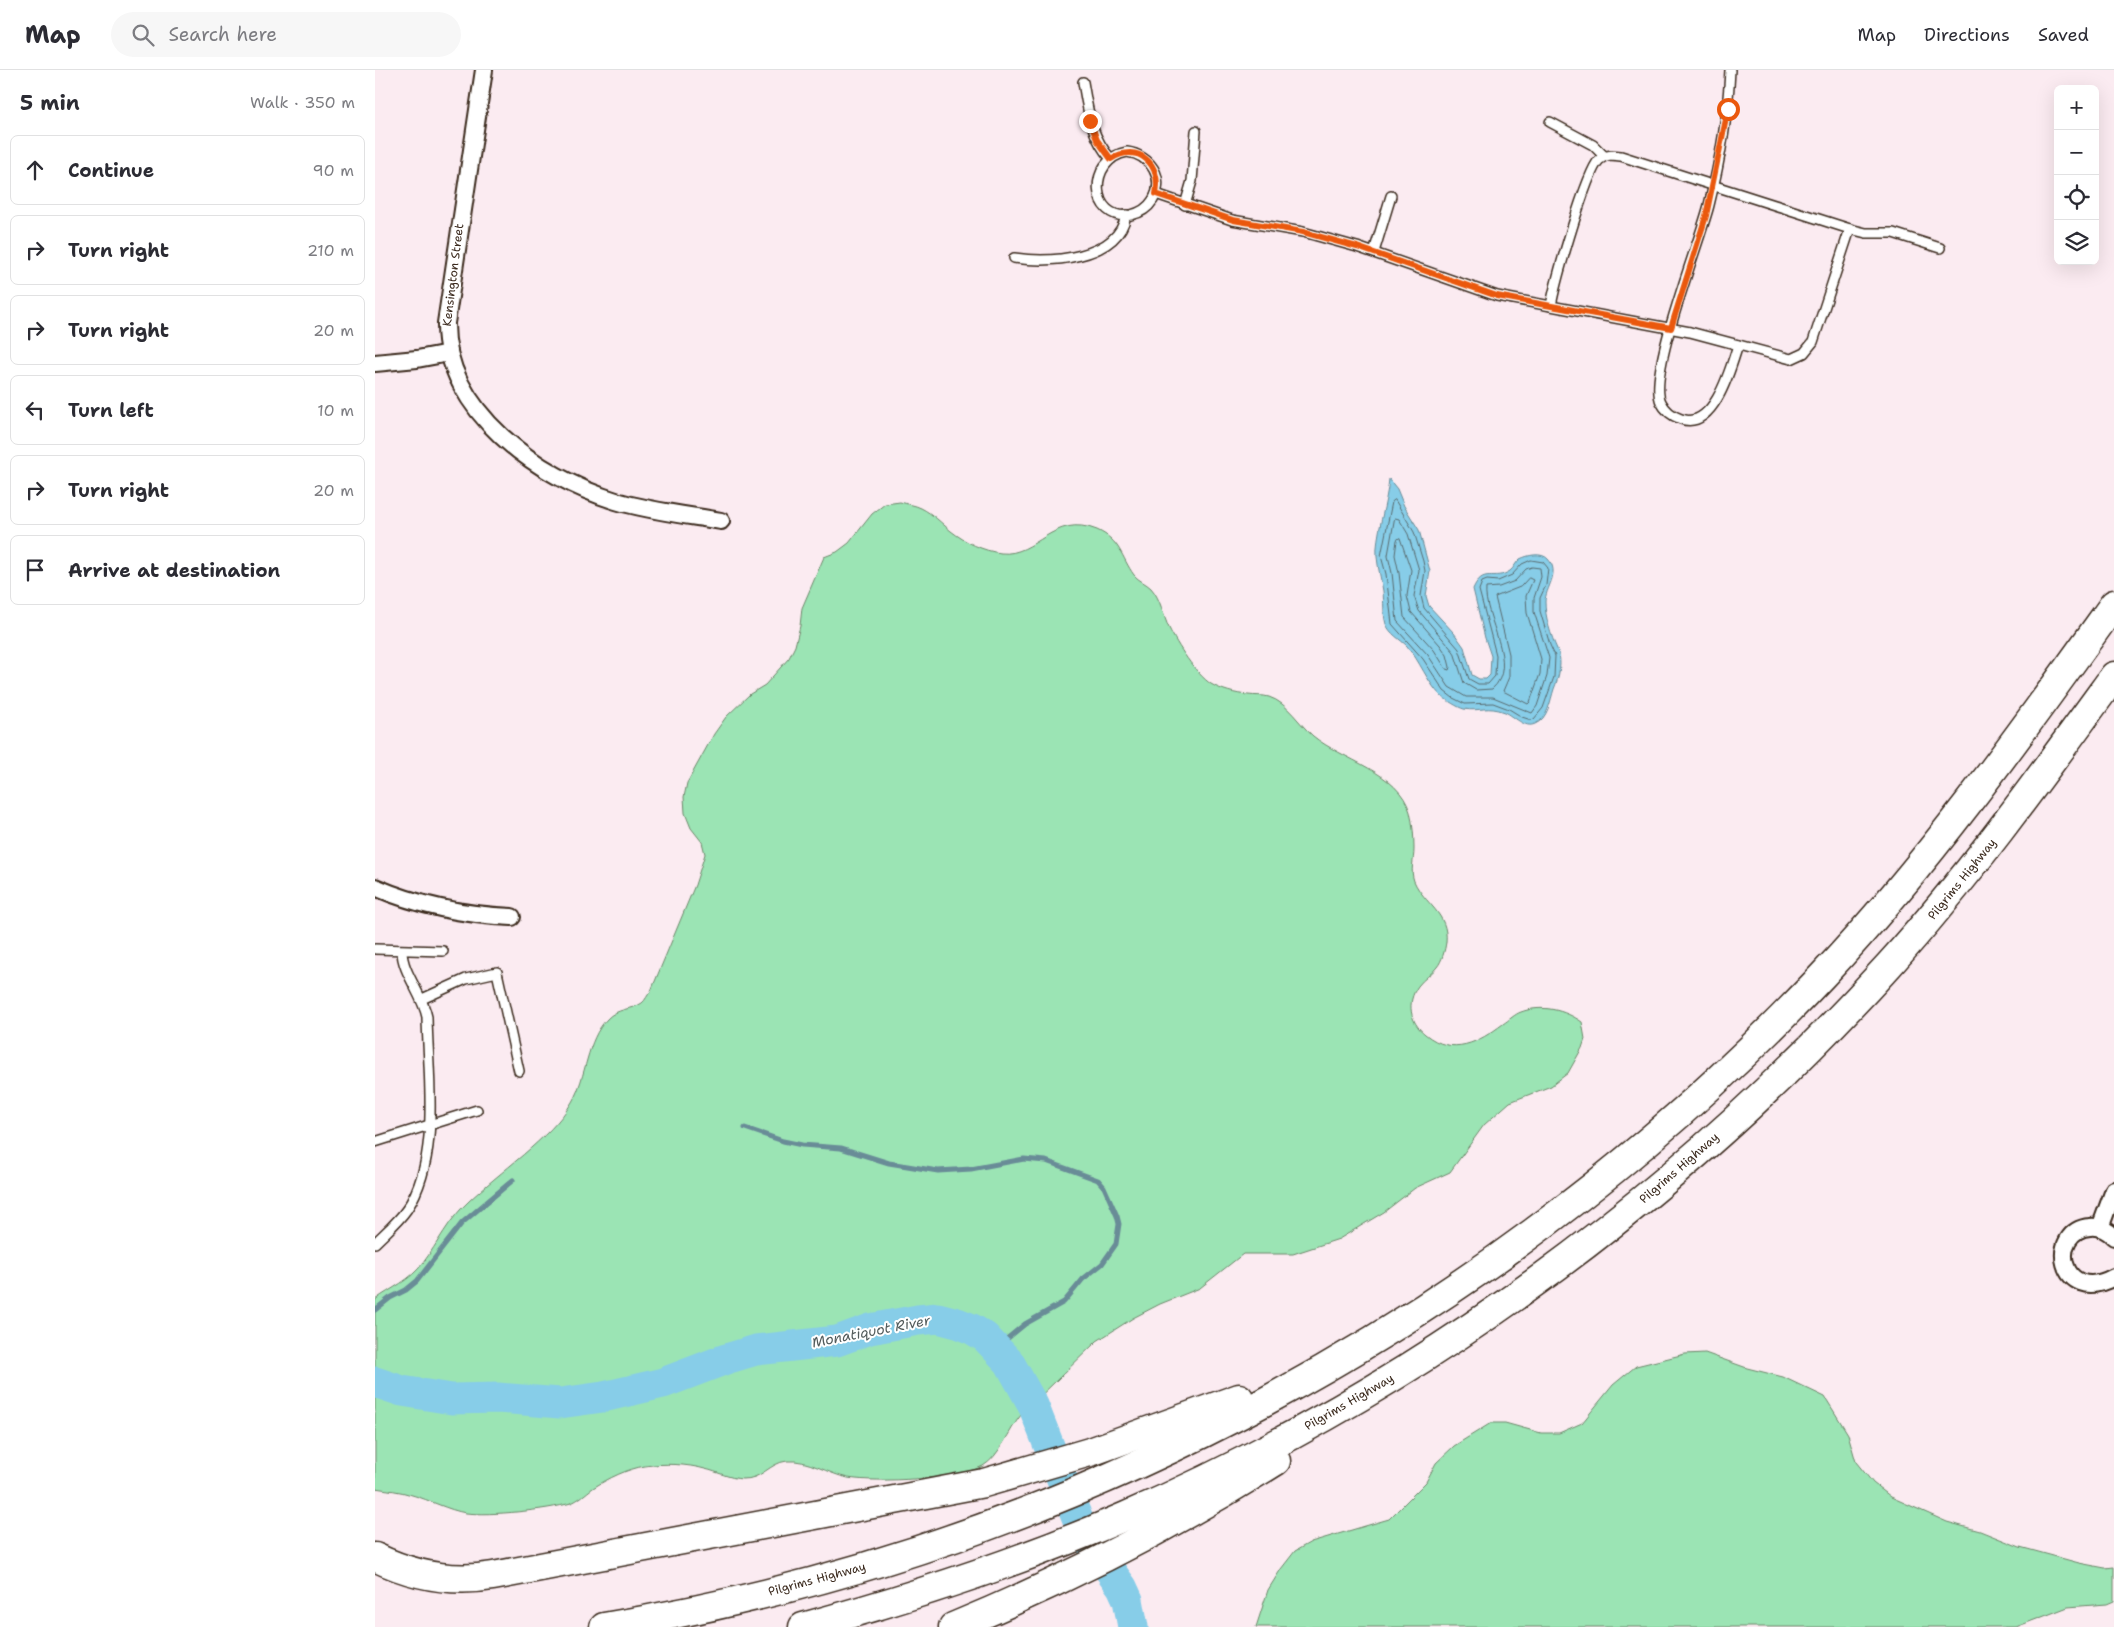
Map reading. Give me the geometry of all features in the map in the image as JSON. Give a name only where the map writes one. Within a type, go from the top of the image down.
[{"type":"highway","points":[[375,1557],[400,1568],[428,1575],[453,1579],[480,1578],[962,1487],[1010,1476],[1093,1451],[1189,1417],[1265,1387],[1337,1354],[1421,1310],[1543,1225],[1646,1143],[1715,1082],[1809,989],[1868,926],[1947,830],[2114,604]]},
{"type":"highway","name":"Pilgrims Highway","points":[[1129,1529],[1195,1484],[1301,1430],[1383,1383],[1462,1332],[1515,1296],[1615,1222],[1718,1135],[1815,1043],[1896,956],[1977,861],[2114,676]]},
{"type":"highway","name":"Pilgrims Highway","points":[[604,1627],[692,1611],[816,1580],[905,1554],[1026,1511],[1106,1479],[1221,1425],[1368,1344],[1421,1310]]},
{"type":"highway","points":[[803,1627],[915,1594],[1043,1549],[1129,1529]]},
{"type":"highway","points":[[953,1627],[1057,1580],[1129,1529]]},
{"type":"street","name":"Kensington Street","points":[[484,70],[447,312],[446,333],[449,353],[461,385],[482,416],[508,440],[550,471],[588,491],[640,507],[721,521]]},
{"type":"street","points":[[375,363],[417,360],[449,353]]},
{"type":"street","points":[[375,887],[403,898],[448,911],[471,915],[512,917]]},
{"type":"street","points":[[2114,1190],[2107,1233],[2085,1228],[2073,1234],[2065,1248],[2065,1265],[2074,1279],[2084,1284],[2099,1284],[2114,1277]]},
{"type":"lane","points":[[1730,70],[1728,109],[1706,216],[1671,328],[1658,381],[1658,396],[1665,409],[1684,420],[1698,418],[1717,400],[1725,384],[1738,346]]},
{"type":"lane","points":[[1083,82],[1093,130],[1101,148],[1111,159]]},
{"type":"lane","points":[[1550,122],[1593,145],[1605,156]]},
{"type":"lane","points":[[1185,205],[1192,181],[1196,131]]},
{"type":"lane","points":[[1127,152],[1138,154],[1147,160],[1156,175],[1158,186],[1156,194],[1145,209],[1136,214],[1126,215],[1109,210],[1101,201],[1098,181],[1111,159],[1127,152]]},
{"type":"lane","points":[[1551,306],[1589,178],[1595,165],[1605,156],[1621,156],[1850,229],[1866,233],[1893,233],[1940,248]]},
{"type":"lane","points":[[1156,194],[1233,220],[1303,232],[1374,252],[1483,292],[1522,302],[1671,328],[1785,358],[1798,358],[1813,342],[1850,229]]},
{"type":"lane","points":[[1374,252],[1391,196]]},
{"type":"lane","points":[[1014,258],[1060,260],[1090,252],[1106,243],[1119,232],[1126,215]]},
{"type":"lane","points":[[375,949],[443,951]]},
{"type":"lane","points":[[375,1243],[395,1224],[411,1202],[426,1157],[429,1126],[427,1017],[422,999],[403,961],[402,951]]},
{"type":"lane","points":[[422,999],[466,979],[497,972],[519,1071]]},
{"type":"lane","points":[[375,1142],[477,1110]]},
{"type":"green space","points":[[900,502],[921,508],[962,539],[994,552],[1013,552],[1025,549],[1057,530],[1068,527],[1082,526],[1105,534],[1116,544],[1134,575],[1154,592],[1177,643],[1187,659],[1205,679],[1215,686],[1229,691],[1267,696],[1276,700],[1288,709],[1313,736],[1325,745],[1382,777],[1404,798],[1413,826],[1412,873],[1414,881],[1418,889],[1440,916],[1446,932],[1446,945],[1440,962],[1435,970],[1418,986],[1412,999],[1411,1012],[1420,1029],[1435,1041],[1456,1046],[1485,1036],[1519,1013],[1545,1008],[1561,1011],[1582,1022],[1585,1039],[1582,1048],[1568,1073],[1551,1086],[1510,1102],[1484,1125],[1450,1172],[1415,1188],[1384,1212],[1339,1239],[1293,1254],[1243,1254],[1200,1288],[1160,1304],[1133,1318],[1097,1341],[1021,1415],[999,1450],[983,1466],[937,1477],[878,1480],[848,1478],[810,1464],[795,1461],[781,1462],[749,1479],[733,1477],[691,1466],[660,1464],[638,1467],[618,1474],[599,1484],[580,1498],[561,1506],[490,1514],[459,1512],[419,1497],[375,1488],[375,1300],[407,1279],[418,1269],[449,1223],[461,1209],[551,1129],[563,1115],[577,1092],[591,1048],[600,1028],[611,1015],[642,1003],[651,991],[695,885],[705,854],[702,842],[691,828],[685,813],[684,797],[687,783],[714,734],[726,717],[750,694],[765,685],[789,658],[795,646],[802,608],[824,557],[837,552],[849,543],[872,514],[885,504]]},
{"type":"green space","points":[[1705,1353],[1747,1368],[1783,1377],[1825,1397],[1848,1434],[1856,1462],[1873,1483],[1891,1497],[1947,1522],[1980,1531],[2020,1547],[2079,1563],[2105,1568],[2114,1567],[2114,1601],[2107,1604],[2068,1607],[2016,1627],[1256,1627],[1268,1590],[1295,1551],[1311,1542],[1389,1519],[1426,1482],[1436,1463],[1454,1446],[1491,1423],[1505,1423],[1541,1433],[1559,1433],[1582,1423],[1613,1385],[1636,1366],[1685,1354]]},
{"type":"water","points":[[1389,479],[1397,489],[1404,506],[1419,530],[1430,571],[1426,596],[1429,606],[1464,647],[1472,675],[1479,679],[1486,679],[1490,675],[1491,656],[1473,589],[1477,582],[1485,576],[1504,574],[1511,570],[1520,559],[1531,555],[1542,555],[1552,564],[1553,575],[1546,597],[1545,608],[1559,654],[1560,669],[1548,709],[1539,722],[1527,725],[1499,710],[1475,710],[1458,707],[1441,696],[1412,652],[1388,628],[1384,616],[1383,591],[1377,561],[1377,549]]},
{"type":"waterway","points":[[745,1128],[783,1141],[802,1145],[841,1148],[889,1163],[938,1171],[971,1169],[1024,1159],[1046,1161],[1098,1180],[1104,1187],[1117,1216],[1119,1224],[1116,1244],[1102,1264],[1083,1279],[1064,1302],[1025,1324],[997,1347]]},
{"type":"waterway","points":[[375,1310],[417,1281],[462,1223],[513,1180]]},
{"type":"waterway","name":"Monatiquot River","points":[[375,1382],[402,1391],[452,1399],[498,1398],[560,1403],[603,1397],[663,1383],[726,1359],[756,1350],[837,1341],[870,1329],[918,1320],[938,1318],[957,1323],[985,1337],[1009,1362],[1033,1405],[1080,1525],[1093,1547],[1122,1587],[1128,1600],[1133,1627]]},
{"type":"route","points":[[1090,121],[1101,148],[1111,159],[1127,152],[1143,157],[1154,169],[1158,186],[1156,194],[1201,211],[1233,220],[1303,232],[1339,241],[1497,296],[1671,328],[1706,216],[1728,109]]}]
